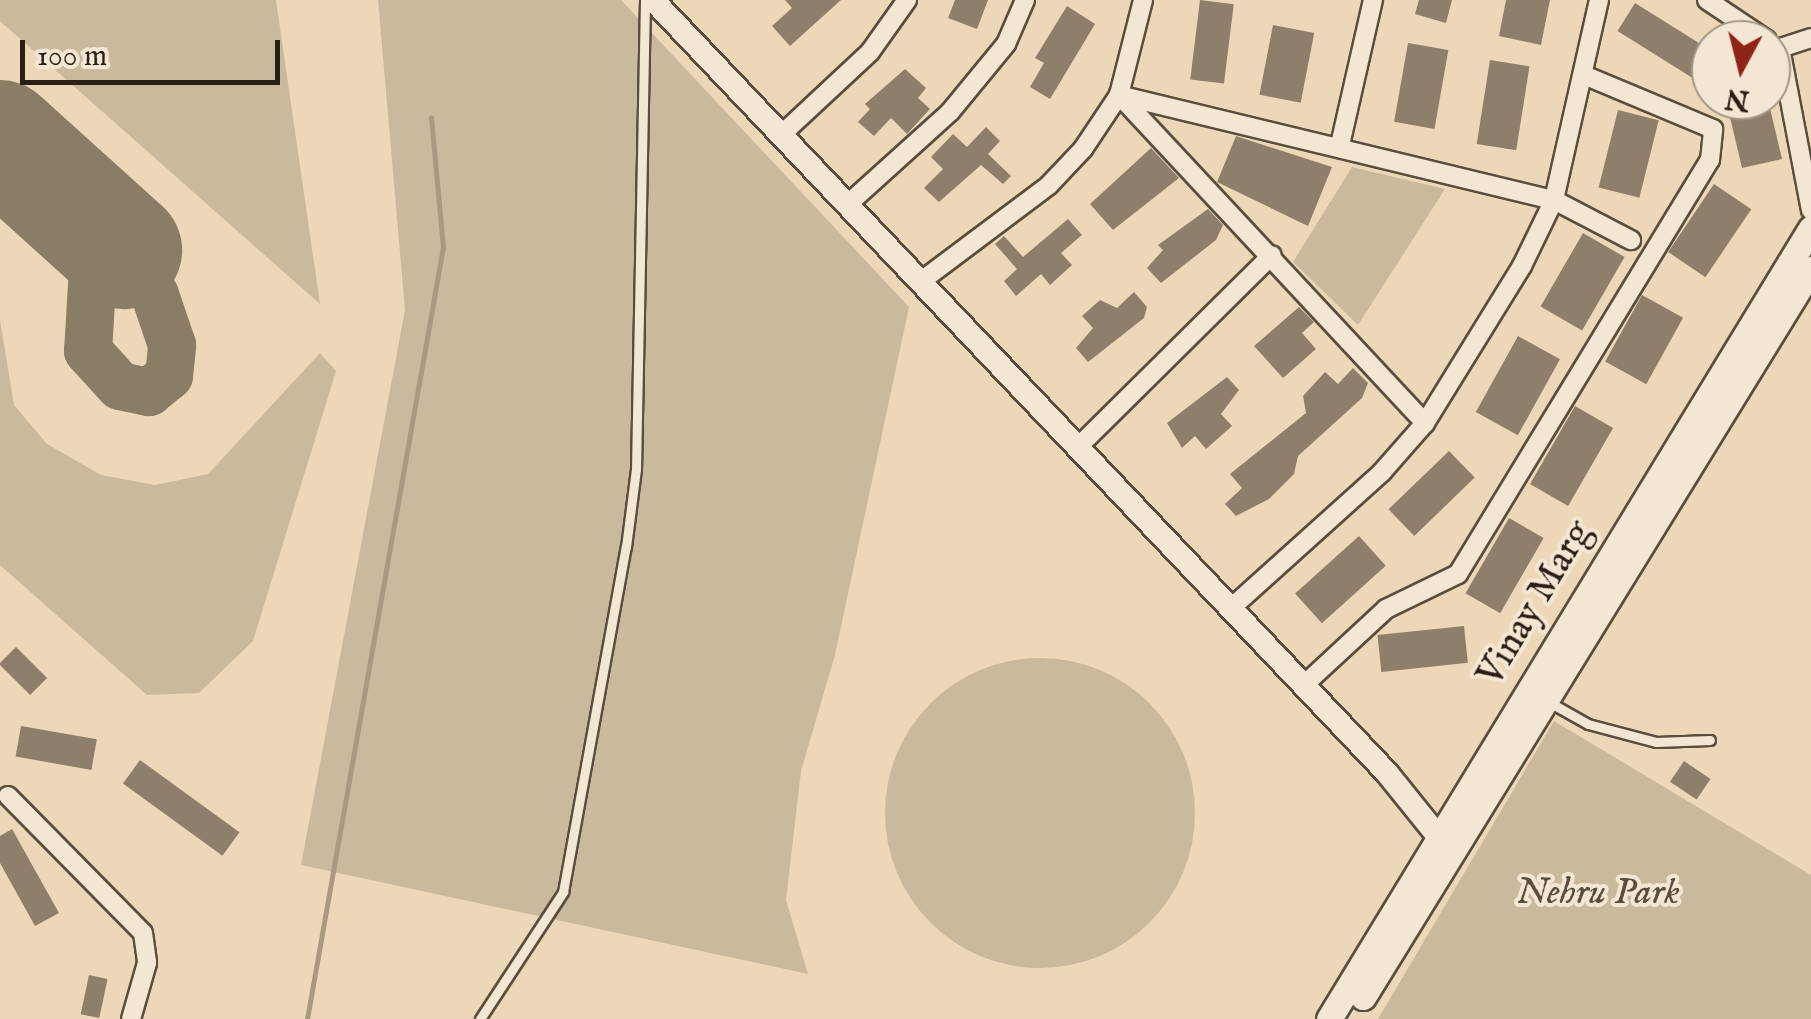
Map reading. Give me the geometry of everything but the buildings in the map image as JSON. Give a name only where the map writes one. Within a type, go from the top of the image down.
[{"type":"main road","name":"Vinay Marg","points":[[1349,1019],[1445,844],[1811,228]]},
{"type":"main road","name":"Vinay Marg","points":[[1329,1019],[1546,701],[1811,269]]},
{"type":"street","points":[[649,0],[1304,685],[1445,844]]},
{"type":"street","points":[[780,134],[870,52],[907,0]]},
{"type":"street","points":[[848,205],[950,112],[1006,44],[1025,0]]},
{"type":"street","points":[[920,282],[1049,185],[1120,94],[1143,0]]},
{"type":"street","points":[[1340,145],[1373,0]]},
{"type":"street","points":[[1230,608],[1382,472],[1425,422],[1522,266],[1554,200],[1599,0]]},
{"type":"street","points":[[1707,0],[1737,20]]},
{"type":"street","points":[[1304,685],[1386,609],[1458,574],[1710,160],[1712,128],[1584,75]]},
{"type":"street","points":[[1120,94],[1554,200],[1631,240]]},
{"type":"street","points":[[1120,94],[1425,422]]},
{"type":"street","points":[[1790,120],[1811,210]]},
{"type":"street","points":[[1076,448],[1272,255]]},
{"type":"street","points":[[3,797],[143,933],[147,963],[131,1019]]},
{"type":"lane","points":[[480,1019],[563,892],[626,547],[636,469],[649,0]]},
{"type":"lane","points":[[1546,701],[1588,724],[1656,742],[1710,740]]},
{"type":"green space","points":[[0,0],[276,0],[320,304],[0,21]]},
{"type":"green space","points":[[378,0],[621,0],[909,307],[835,655],[801,771],[786,900],[808,974],[301,865],[405,310]]},
{"type":"green space","points":[[1352,167],[1445,189],[1358,325],[1293,262]]},
{"type":"green space","points":[[0,320],[14,405],[47,444],[101,475],[155,485],[208,474],[320,353],[336,371],[253,641],[199,693],[147,695],[0,565]]},
{"type":"green space","points":[[1040,658],[1070,661],[1099,670],[1126,684],[1149,704],[1169,727],[1183,754],[1192,783],[1192,843],[1183,872],[1169,899],[1149,922],[1126,942],[1099,956],[1070,965],[1040,968],[1010,965],[981,956],[954,942],[931,922],[911,899],[897,872],[888,843],[885,813],[888,783],[897,754],[911,727],[931,704],[954,684],[981,670],[1010,661]]},
{"type":"green space","name":"Nehru Park","points":[[1554,721],[1811,875],[1811,1019],[1378,1019]]},
{"type":"waterway","points":[[307,1019],[443,247],[431,118]]},
{"type":"taxiway","points":[[79,211],[93,268],[88,351],[120,386],[149,392],[169,376],[172,345],[155,295],[123,250]]},
{"type":"runway","points":[[0,139],[123,250]]}]
